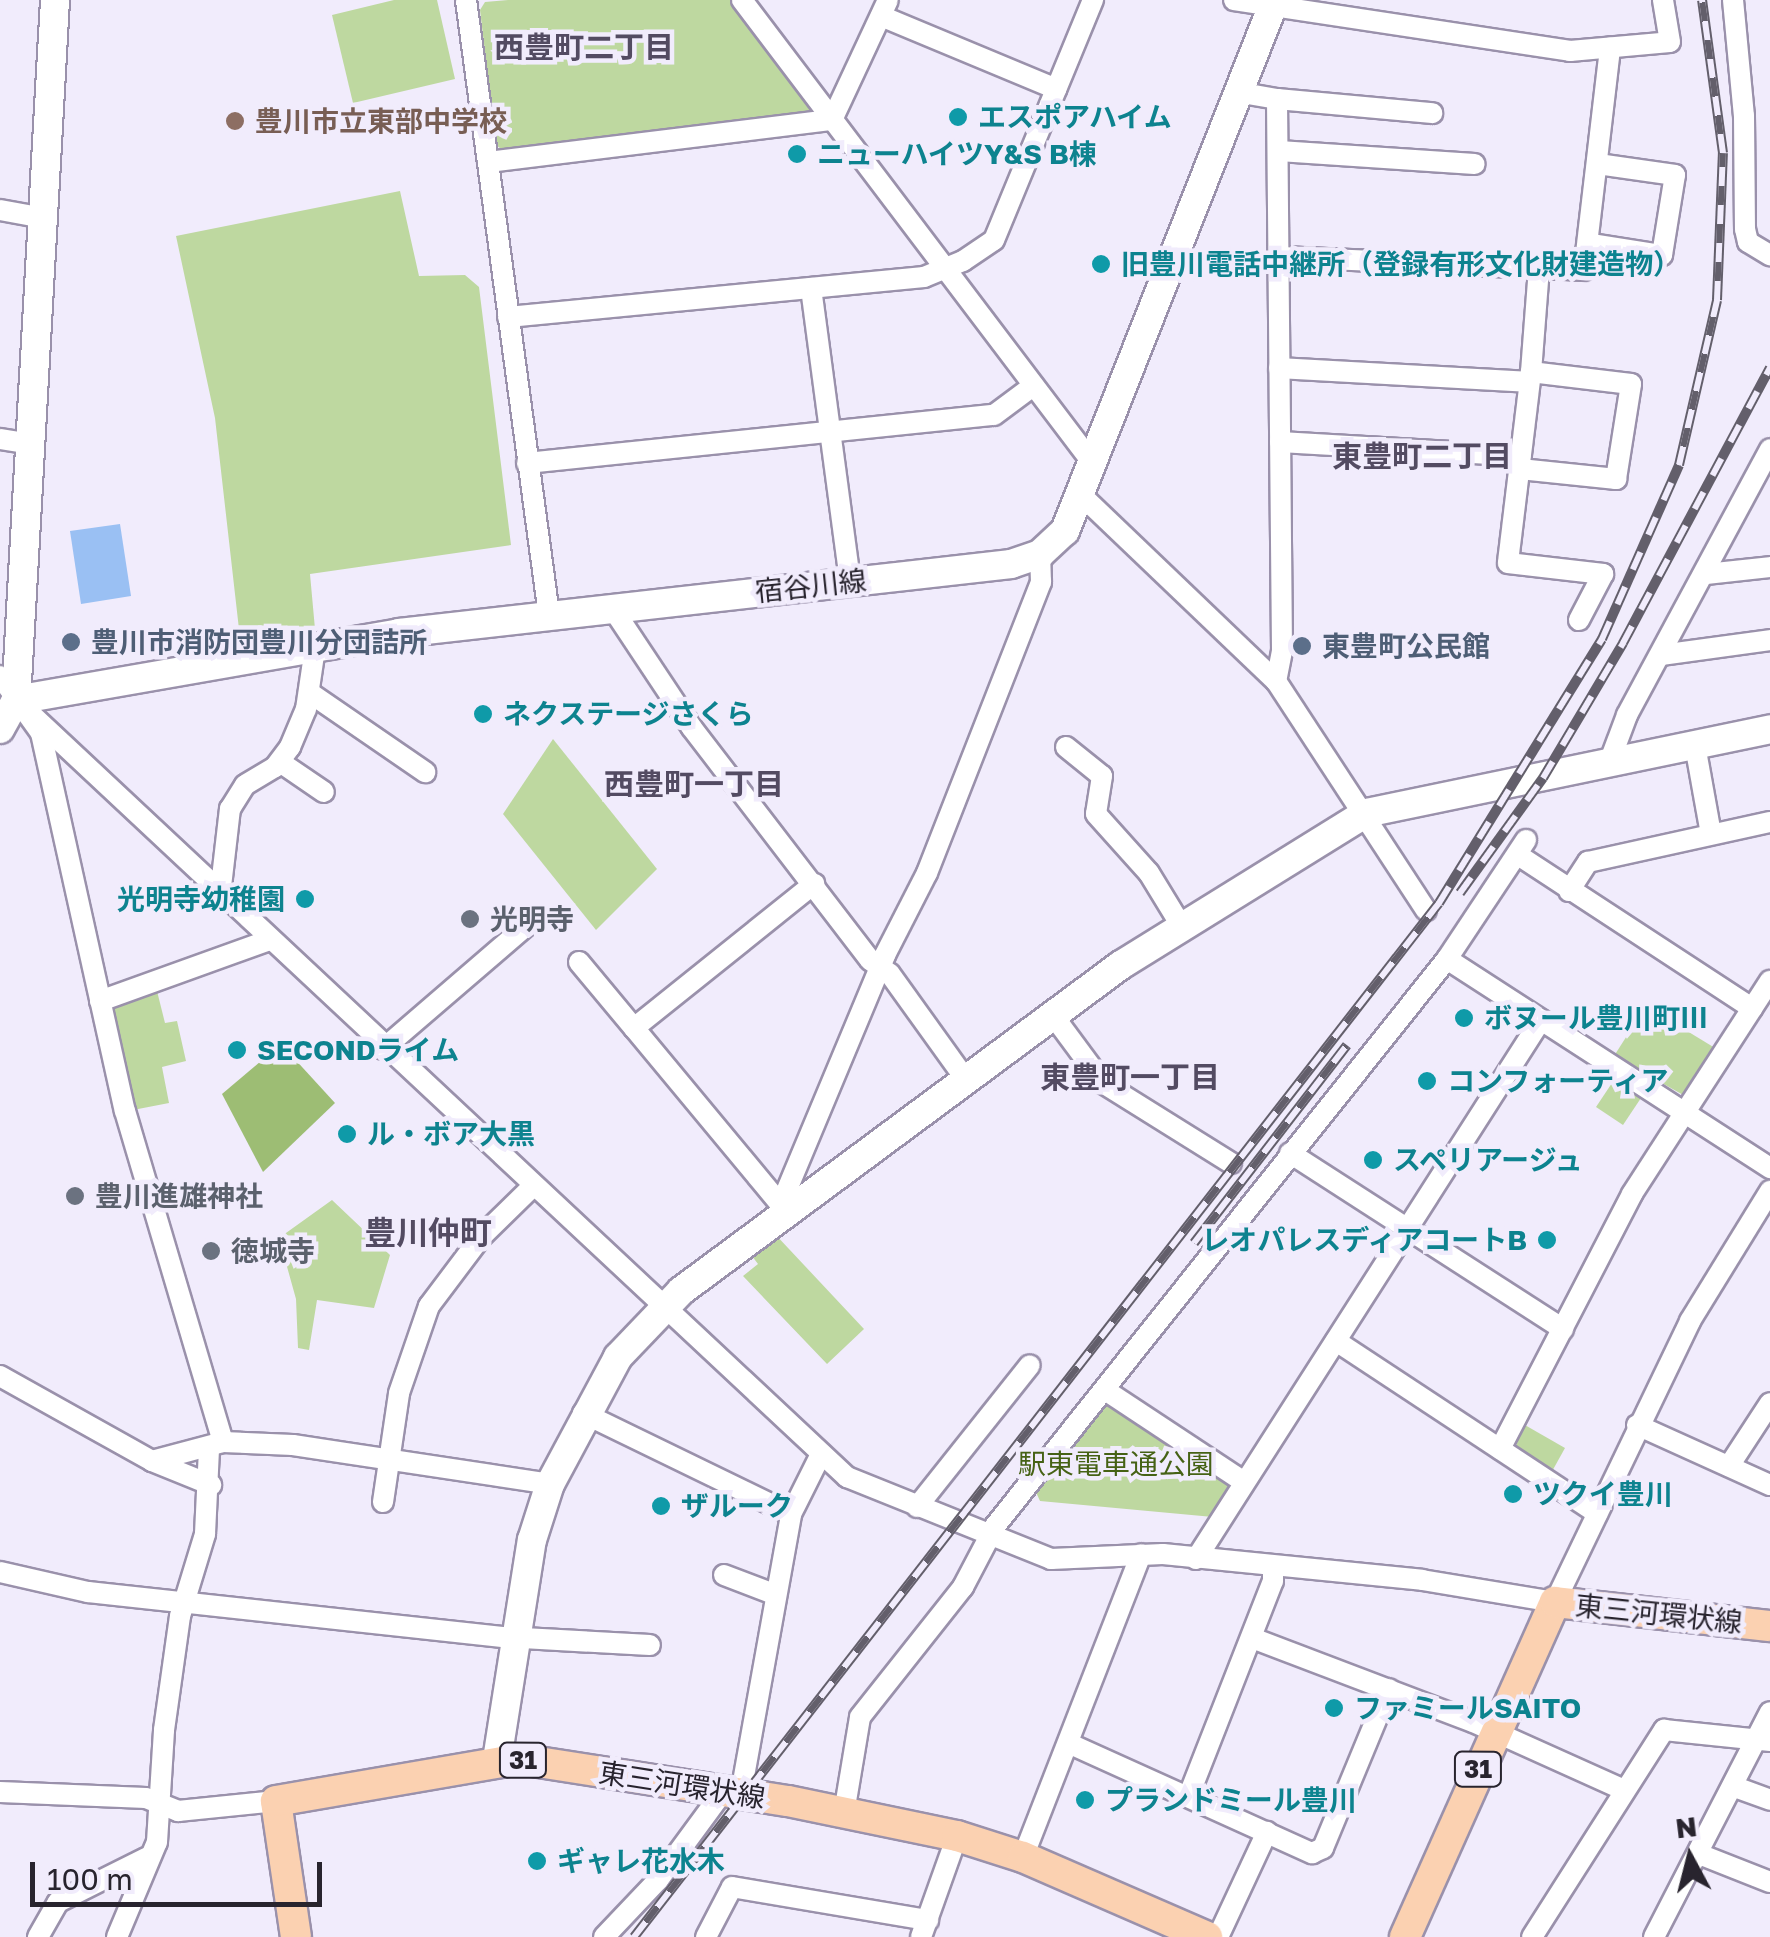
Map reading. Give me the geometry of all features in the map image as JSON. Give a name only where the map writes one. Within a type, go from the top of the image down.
[{"type":"main road","name":"東三河環状線","points":[[1406,1937],[1555,1602],[1770,1626]]},
{"type":"main road","name":"東三河環状線","points":[[276,1802],[497,1760],[732,1793],[957,1836],[1023,1857],[1207,1937]]},
{"type":"main road","points":[[276,1802],[296,1937]]},
{"type":"street","points":[[0,730],[16,700],[55,0]]},
{"type":"street","points":[[466,0],[549,615]]},
{"type":"street","points":[[742,0],[1091,460]]},
{"type":"street","points":[[508,318],[924,277],[944,269],[994,240],[1093,0]]},
{"type":"street","points":[[1234,0],[1570,51],[1670,42],[1663,0]]},
{"type":"street","points":[[1734,0],[1744,116],[1745,229],[1748,242],[1770,255]]},
{"type":"street","points":[[786,1211],[786,1192],[880,967],[927,873],[1041,582],[1040,554],[1065,531],[1273,5]]},
{"type":"street","points":[[832,120],[885,8],[1056,89]]},
{"type":"street","points":[[1279,256],[1584,270],[1591,244],[1610,48]]},
{"type":"street","points":[[1237,92],[1432,113]]},
{"type":"street","points":[[1276,681],[1280,442],[1277,99]]},
{"type":"street","points":[[488,162],[832,120]]},
{"type":"street","points":[[1279,151],[1475,164]]},
{"type":"street","points":[[1591,244],[1662,256],[1674,175],[1598,164]]},
{"type":"street","points":[[0,210],[44,218]]},
{"type":"street","points":[[1539,268],[1508,563],[1603,574],[1578,620]]},
{"type":"street","points":[[811,288],[850,582]]},
{"type":"street","points":[[1280,368],[1631,384],[1624,452],[1616,479],[1520,463],[1280,442]]},
{"type":"street","points":[[527,464],[994,415],[1033,386]]},
{"type":"street","points":[[0,439],[32,444]]},
{"type":"street","points":[[1610,763],[1661,654],[1762,484],[1770,449]]},
{"type":"street","points":[[1080,494],[1276,681],[1426,910]]},
{"type":"street","name":"宿谷川線","points":[[16,700],[315,648],[611,606],[1011,564],[1040,554]]},
{"type":"street","points":[[1706,574],[1770,567]]},
{"type":"street","points":[[611,606],[692,728],[964,1077]]},
{"type":"street","points":[[1661,654],[1770,640]]},
{"type":"street","points":[[220,894],[230,809],[245,784],[280,762],[310,693],[315,648]]},
{"type":"street","points":[[0,676],[41,733],[100,1001],[216,1445],[188,1601],[180,1616],[164,1730],[157,1842],[146,1858],[117,1937]]},
{"type":"street","points":[[310,693],[426,772]]},
{"type":"street","points":[[16,700],[383,1049],[846,1477],[1062,1561],[1141,1554],[1422,1580],[1555,1602],[1690,1321],[1770,1190]]},
{"type":"street","points":[[497,1760],[516,1636],[550,1484],[583,1413],[618,1357],[664,1309],[786,1211],[1052,1014],[1182,927],[1366,813],[1770,729]]},
{"type":"street","points":[[1695,745],[1711,834]]},
{"type":"street","points":[[1066,747],[1102,776],[1096,814],[1150,874],[1182,927]]},
{"type":"street","points":[[280,762],[324,792]]},
{"type":"street","points":[[1569,891],[1588,862],[1770,822]]},
{"type":"street","points":[[844,1813],[860,1716],[963,1587],[992,1536],[1105,1390],[1447,959],[1522,848],[1569,891],[1752,1008]]},
{"type":"street","points":[[634,1028],[814,884]]},
{"type":"street","points":[[383,1049],[533,920]]},
{"type":"street","points":[[100,1001],[270,940]]},
{"type":"street","points":[[1447,959],[1770,1168]]},
{"type":"street","points":[[579,962],[786,1211]]},
{"type":"street","points":[[1500,1449],[1632,1194],[1770,981]]},
{"type":"street","points":[[1052,1014],[1103,1083],[1231,1163]]},
{"type":"street","points":[[1196,1559],[1540,1020]]},
{"type":"street","points":[[1290,1153],[1563,1329]]},
{"type":"street","points":[[383,1502],[399,1393],[429,1306],[481,1236],[532,1187]]},
{"type":"street","points":[[1336,1341],[1597,1513]]},
{"type":"street","points":[[917,1507],[1030,1365]]},
{"type":"street","points":[[0,1378],[152,1461],[211,1484]]},
{"type":"street","points":[[1105,1390],[1244,1482]]},
{"type":"street","points":[[1729,1466],[1770,1403]]},
{"type":"street","points":[[583,1413],[790,1514]]},
{"type":"street","points":[[1637,1425],[1770,1484]]},
{"type":"street","points":[[152,1461],[216,1445],[390,1456],[550,1484]]},
{"type":"street","points":[[604,1937],[732,1793],[790,1514],[820,1454]]},
{"type":"street","points":[[1023,1857],[1141,1554]]},
{"type":"street","points":[[1189,1796],[1252,1638],[1272,1568]]},
{"type":"street","points":[[0,1572],[88,1592],[516,1636],[650,1645]]},
{"type":"street","points":[[724,1575],[774,1594]]},
{"type":"street","points":[[1252,1638],[1494,1732],[1624,1790]]},
{"type":"street","points":[[1068,1743],[1312,1852],[1323,1848],[1388,1689]]},
{"type":"street","points":[[1659,1935],[1735,1787],[1766,1740],[1770,1712]]},
{"type":"street","points":[[1532,1937],[1664,1730],[1766,1740]]},
{"type":"street","points":[[1735,1787],[1770,1800]]},
{"type":"street","points":[[0,1792],[159,1803],[178,1812],[276,1802]]},
{"type":"street","points":[[1218,1937],[1267,1832]]},
{"type":"street","points":[[706,1937],[732,1886],[925,1929],[957,1836]]},
{"type":"street","points":[[1699,1854],[1770,1882]]},
{"type":"street","points":[[38,1937],[58,1902],[146,1858]]},
{"type":"green space","points":[[394,0],[437,0],[455,79],[353,103],[332,15]]},
{"type":"green space","points":[[733,0],[813,107],[811,119],[505,152],[496,145],[480,10],[485,2]]},
{"type":"green space","points":[[400,191],[419,276],[465,275],[479,287],[511,545],[310,574],[315,629],[240,638],[215,418],[176,236]]},
{"type":"green space","points":[[553,739],[657,869],[596,930],[503,814]]},
{"type":"green space","points":[[157,991],[165,1023],[177,1021],[186,1061],[162,1067],[169,1103],[133,1110],[110,1008]]},
{"type":"green space","points":[[1646,1006],[1715,1048],[1685,1096],[1614,1056]]},
{"type":"green space","points":[[281,1044],[335,1103],[263,1172],[222,1094]]},
{"type":"green space","points":[[1616,1077],[1643,1095],[1623,1125],[1596,1107]]},
{"type":"green space","points":[[332,1200],[390,1255],[374,1308],[317,1300],[309,1350],[298,1348],[296,1299],[279,1238]]},
{"type":"green space","points":[[774,1233],[864,1329],[827,1364],[743,1276],[758,1264],[749,1252]]},
{"type":"green space","name":"駅東電車通公園","points":[[1111,1404],[1228,1479],[1230,1491],[1213,1517],[1040,1501],[1035,1490],[1101,1406]]},
{"type":"green space","points":[[1523,1424],[1565,1448],[1550,1475],[1514,1453]]},
{"type":"water","points":[[120,524],[131,596],[81,604],[70,531]]},
{"type":"railway","points":[[634,1937],[1439,903],[1602,639],[1679,465],[1717,300],[1723,153],[1702,0]]},
{"type":"railway","points":[[1460,893],[1543,778],[1623,643],[1770,368]]},
{"type":"railway","points":[[1194,1243],[1347,1045]]},
{"type":"place","name":"エスポアハイム","points":[[958,117]]},
{"type":"place","name":"豊川市立東部中学校","points":[[235,121]]},
{"type":"place","name":"ニューハイツY&S B棟","points":[[797,154]]},
{"type":"place","name":"旧豊川電話中継所（登録有形文化財建造物）","points":[[1101,264]]},
{"type":"place","name":"豊川市消防団豊川分団詰所","points":[[71,642]]},
{"type":"place","name":"東豊町公民館","points":[[1302,646]]},
{"type":"place","name":"ネクステージさくら","points":[[483,714]]},
{"type":"place","name":"光明寺幼稚園","points":[[305,899]]},
{"type":"place","name":"光明寺","points":[[470,919]]},
{"type":"place","name":"ボヌール豊川町Ⅲ","points":[[1464,1018]]},
{"type":"place","name":"SECONDライム","points":[[237,1050]]},
{"type":"place","name":"コンフォーティア","points":[[1427,1081]]},
{"type":"place","name":"ル・ボア大黒","points":[[347,1134]]},
{"type":"place","name":"スペリアージュ","points":[[1373,1160]]},
{"type":"place","name":"豊川進雄神社","points":[[75,1196]]},
{"type":"place","name":"レオパレスディアコートB","points":[[1547,1240]]},
{"type":"place","name":"徳城寺","points":[[211,1251]]},
{"type":"place","name":"ツクイ豊川","points":[[1513,1494]]},
{"type":"place","name":"ザルーク","points":[[661,1506]]},
{"type":"place","name":"ファミールSAITO","points":[[1334,1708]]},
{"type":"place","name":"プランドミール豊川","points":[[1085,1800]]},
{"type":"place","name":"ギャレ花水木","points":[[537,1861]]},
{"type":"district","name":"西豊町二丁目","points":[[584,47]]},
{"type":"district","name":"東豊町二丁目","points":[[1422,456]]},
{"type":"district","name":"西豊町一丁目","points":[[694,784]]},
{"type":"district","name":"東豊町一丁目","points":[[1130,1077]]},
{"type":"district","name":"豊川仲町","points":[[428,1232]]}]
